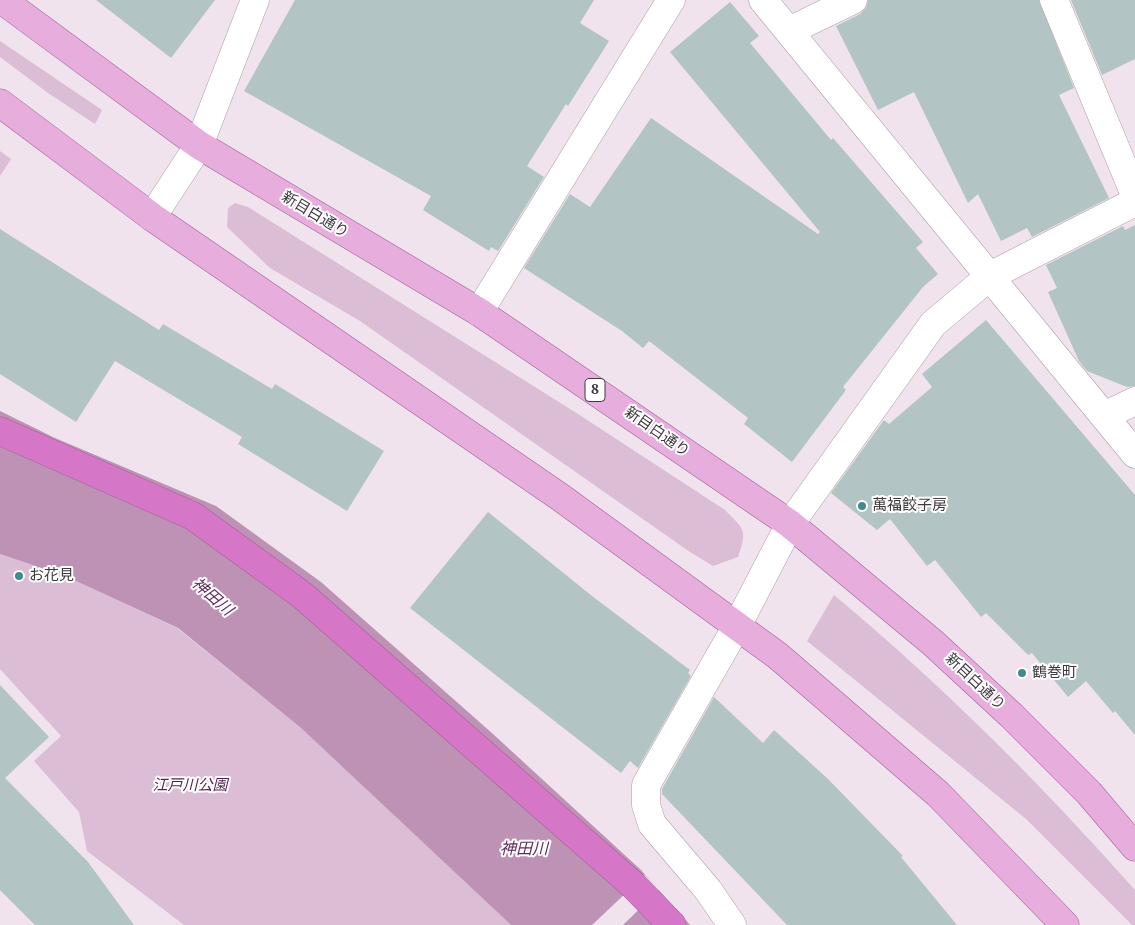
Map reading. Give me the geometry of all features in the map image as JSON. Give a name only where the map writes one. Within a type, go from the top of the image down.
[{"type":"highway","points":[[0,431],[193,516],[302,595],[625,879],[672,925]]},
{"type":"main road","name":"新目白通り","points":[[2,0],[198,145],[479,312],[790,524],[934,643],[1012,716],[1090,793],[1135,847]]},
{"type":"main road","points":[[0,103],[152,217],[560,497],[778,656],[938,794],[1065,925]]},
{"type":"street","points":[[152,217],[198,145],[255,0]]},
{"type":"street","points":[[479,312],[671,0]]},
{"type":"street","points":[[763,0],[1135,454]]},
{"type":"street","points":[[789,32],[853,0]]},
{"type":"street","points":[[1054,0],[1135,195]]},
{"type":"street","points":[[732,925],[708,890],[652,824],[646,805],[646,784],[738,626],[790,524],[933,324],[990,276],[1135,202]]},
{"type":"street","points":[[1104,416],[1135,401]]},
{"type":"green space","points":[[0,41],[102,110],[95,124],[48,93],[0,57]]},
{"type":"green space","points":[[0,151],[11,159],[0,176]]},
{"type":"green space","points":[[235,203],[248,207],[578,414],[725,510],[742,530],[743,541],[738,557],[713,566],[690,552],[360,321],[270,268],[227,227],[228,208]]},
{"type":"green space","name":"江戸川公園","points":[[0,554],[65,576],[177,628],[301,728],[511,925],[184,925],[87,851],[79,812],[34,761],[61,736],[0,669]]},
{"type":"green space","points":[[834,595],[913,664],[990,736],[1100,851],[1135,890],[1135,925],[1132,925],[1026,819],[807,641]]},
{"type":"water","name":"神田川","points":[[0,411],[55,438],[216,506],[321,582],[493,734],[641,870],[690,925],[511,925],[301,728],[178,628],[65,576],[0,554]]},
{"type":"pier","points":[[645,875],[659,890],[623,925],[592,925]]},
{"type":"building","points":[[96,0],[215,0],[171,58]]},
{"type":"building","points":[[295,0],[594,0],[580,23],[609,41],[527,166],[544,177],[498,251],[491,247],[489,251],[423,210],[431,196],[244,91]]},
{"type":"building","points":[[868,0],[1039,0],[1074,88],[1059,95],[1109,198],[1032,237],[1027,228],[1001,241],[978,194],[968,203],[914,92],[878,110],[836,26],[860,14],[866,8]]},
{"type":"building","points":[[1071,0],[1135,0],[1135,59],[1102,75]]},
{"type":"building","points":[[730,2],[759,36],[750,43],[831,140],[833,138],[923,242],[916,248],[938,274],[923,287],[843,387],[846,390],[792,462],[744,424],[748,418],[649,341],[643,348],[622,331],[524,268],[570,194],[590,207],[651,118],[818,234],[820,232],[670,52]]},
{"type":"building","points":[[1135,225],[1135,386],[1127,387],[1087,371],[1079,361],[1048,292],[1057,288],[1046,265],[1123,226],[1125,230]]},
{"type":"building","points":[[0,229],[159,330],[163,324],[272,389],[275,384],[384,451],[347,511],[238,444],[242,437],[115,361],[76,422],[0,374]]},
{"type":"building","points":[[986,320],[1135,495],[1135,735],[1115,711],[1113,713],[1086,681],[1068,697],[1032,653],[1028,655],[986,613],[981,617],[935,560],[927,566],[890,519],[877,530],[831,493],[884,420],[889,424],[932,387],[922,374]]},
{"type":"building","points":[[488,512],[592,596],[690,670],[688,673],[691,676],[638,768],[630,761],[621,773],[410,608]]},
{"type":"building","points":[[0,685],[49,737],[5,778],[88,862],[134,925],[35,925],[0,890]]},
{"type":"building","points":[[714,697],[763,743],[774,730],[827,778],[903,856],[901,857],[957,925],[787,925],[662,794],[662,789]]},
{"type":"place","name":"萬福餃子房","points":[[862,506]]},
{"type":"place","name":"お花見","points":[[19,576]]},
{"type":"place","name":"鶴巻町","points":[[1022,673]]}]
